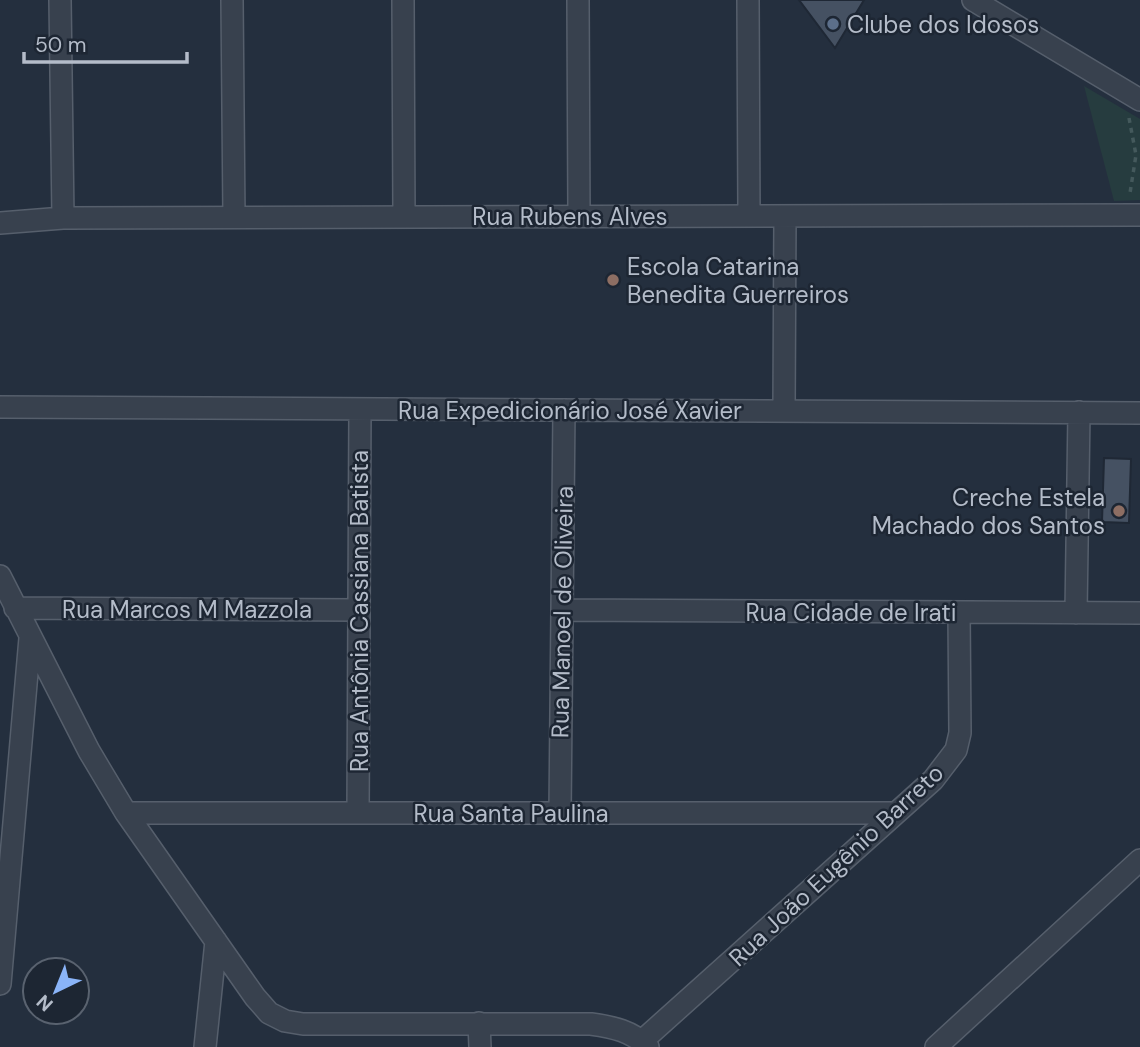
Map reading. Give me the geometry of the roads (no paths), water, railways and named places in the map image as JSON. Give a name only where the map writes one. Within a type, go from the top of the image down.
[{"type":"street","points":[[60,0],[63,218]]},
{"type":"street","points":[[232,0],[234,217]]},
{"type":"street","points":[[403,0],[404,217]]},
{"type":"street","points":[[578,0],[579,216]]},
{"type":"street","points":[[747,0],[749,216]]},
{"type":"street","points":[[973,0],[1132,95]]},
{"type":"street","name":"Rua Rubens Alves","points":[[0,223],[63,218],[1132,215]]},
{"type":"street","points":[[784,411],[785,216]]},
{"type":"street","name":"Rua Expedicionário José Xavier","points":[[0,408],[1140,413]]},
{"type":"street","name":"Rua Antônia Cassiana Batista","points":[[358,813],[360,409]]},
{"type":"street","name":"Rua Manoel de Oliveira","points":[[560,813],[564,410]]},
{"type":"street","points":[[1076,613],[1079,412]]},
{"type":"street","points":[[0,576],[89,751],[126,813],[269,1013],[285,1021],[303,1024],[592,1024],[613,1027],[645,1044]]},
{"type":"street","name":"Rua Marcos M Mazzola","points":[[15,608],[359,610]]},
{"type":"street","name":"Rua Cidade de Irati","points":[[562,610],[1140,613]]},
{"type":"street","name":"Rua João Eugênio Barreto","points":[[645,1044],[933,780],[956,750],[960,733],[959,613]]},
{"type":"street","points":[[0,984],[30,638]]},
{"type":"street","name":"Rua Santa Paulina","points":[[126,813],[896,813]]},
{"type":"street","points":[[936,1047],[1140,860]]},
{"type":"street","points":[[205,1047],[216,942]]},
{"type":"street","points":[[480,1023],[480,1047]]},
{"type":"place","name":"Clube dos Idosos","points":[[833,24]]},
{"type":"place","name":"Escola Catarina Benedita Guerreiros","points":[[613,280]]},
{"type":"place","name":"Creche Estela Machado dos Santos","points":[[1119,511]]}]
